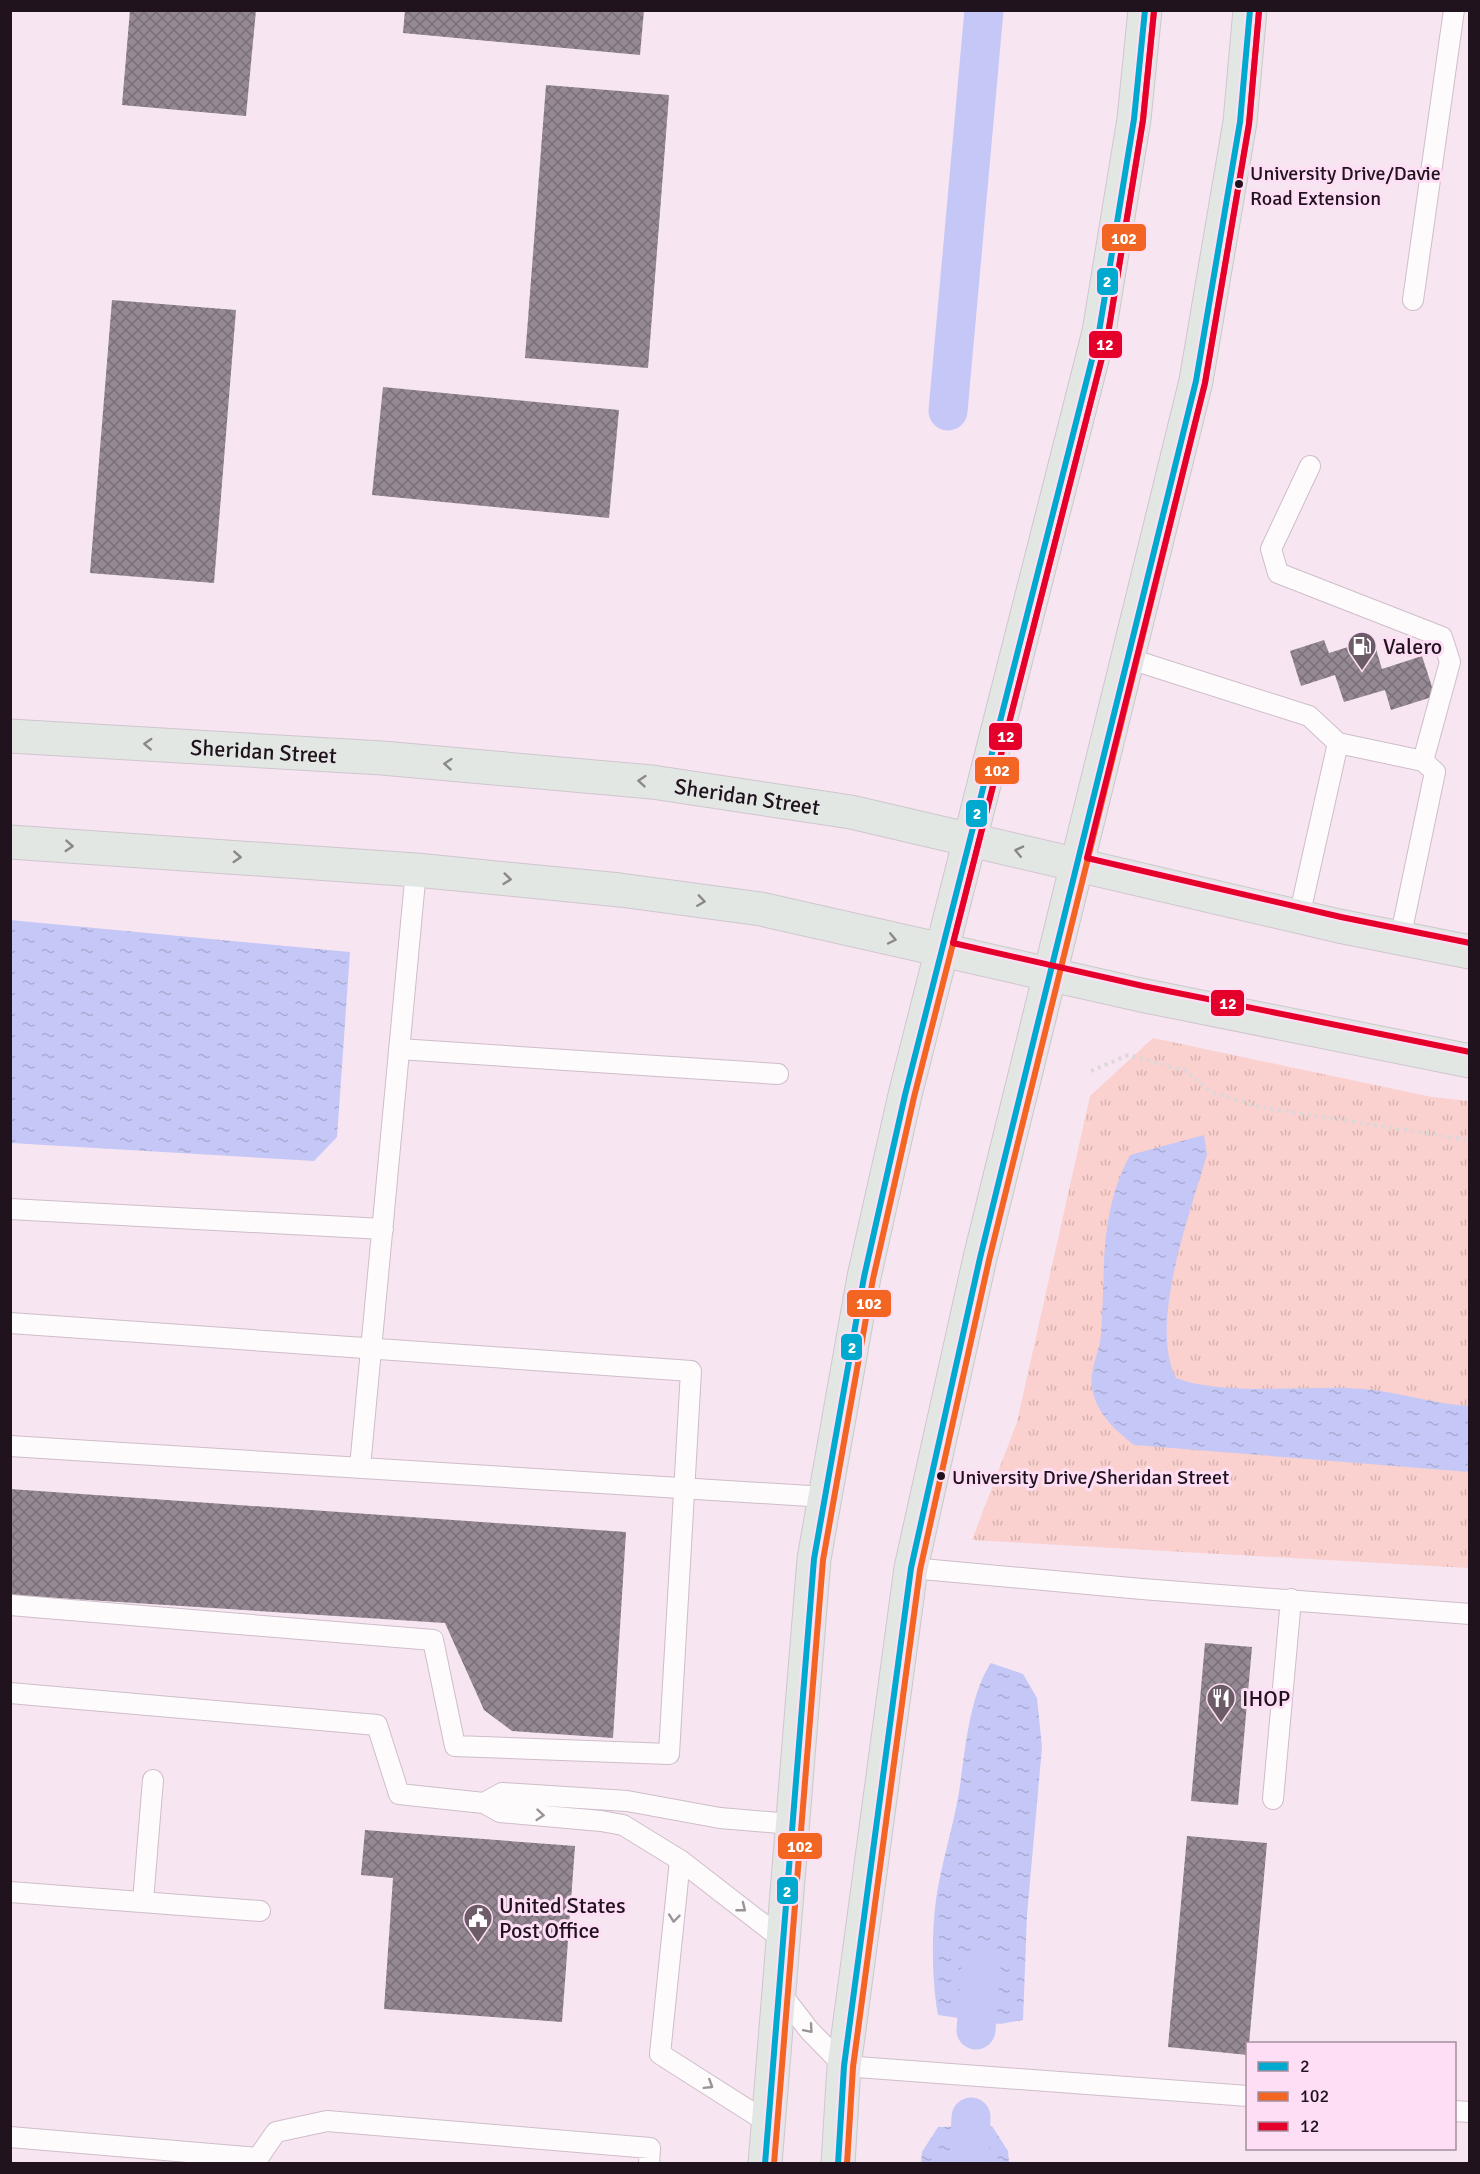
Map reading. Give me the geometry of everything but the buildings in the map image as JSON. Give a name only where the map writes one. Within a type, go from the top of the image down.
[{"type":"main road","points":[[765,2163],[777,1989],[814,1559],[864,1277],[942,950],[1099,332],[1134,119],[1145,10]]},
{"type":"main road","points":[[838,2163],[844,2066],[911,1568],[978,1270],[1049,974],[1196,381],[1238,134],[1250,10]]},
{"type":"main road","name":"Sheridan Street","points":[[10,736],[382,758],[652,782],[851,812],[1299,917],[1470,952]]},
{"type":"main road","points":[[10,842],[416,870],[620,890],[761,909],[1049,974],[1470,1061]]},
{"type":"lane","points":[[1413,300],[1454,10]]},
{"type":"lane","points":[[1310,466],[1271,549],[1278,573],[1442,637],[1450,662],[1423,761]]},
{"type":"lane","points":[[1127,658],[1309,716],[1338,743],[1423,761],[1436,772],[1400,939]]},
{"type":"lane","points":[[1299,917],[1338,743]]},
{"type":"lane","points":[[360,1467],[416,870]]},
{"type":"lane","points":[[399,1049],[778,1074]]},
{"type":"lane","points":[[10,1209],[383,1229]]},
{"type":"lane","points":[[10,1323],[691,1371],[669,1754],[455,1746],[433,1640],[10,1605]]},
{"type":"lane","points":[[10,1446],[825,1497]]},
{"type":"lane","points":[[911,1568],[1142,1589],[1470,1614]]},
{"type":"lane","points":[[1273,1800],[1291,1599]]},
{"type":"lane","points":[[10,1693],[377,1725],[399,1794],[484,1803],[500,1812],[623,1825],[680,1860],[782,1939]]},
{"type":"lane","points":[[143,1901],[153,1780]]},
{"type":"lane","points":[[484,1803],[502,1793],[627,1801],[720,1818],[791,1824]]},
{"type":"lane","points":[[680,1860],[660,2054],[767,2122]]},
{"type":"lane","points":[[10,1892],[260,1911]]},
{"type":"lane","points":[[777,1989],[809,2030],[844,2066],[1246,2096]]},
{"type":"lane","points":[[10,2137],[258,2158],[276,2132],[327,2121],[650,2148],[649,2163]]},
{"type":"path","points":[[1090,1071],[1128,1055],[1186,1071],[1211,1092],[1259,1107],[1470,1140]]},
{"type":"green space","points":[[1153,1038],[1432,1097],[1469,1101],[1469,1568],[972,1540],[1017,1422],[1090,1096]]},
{"type":"water","points":[[10,920],[350,952],[337,1137],[314,1161],[11,1143]]},
{"type":"water","points":[[1204,1135],[1207,1154],[1183,1236],[1169,1298],[1167,1328],[1169,1355],[1176,1378],[1196,1384],[1243,1389],[1364,1389],[1469,1406],[1469,1472],[1134,1445],[1107,1420],[1094,1397],[1091,1381],[1101,1334],[1108,1221],[1120,1177],[1130,1155]]},
{"type":"water","points":[[991,1663],[1023,1674],[1037,1698],[1042,1747],[1027,1915],[1023,2020],[1000,2024],[938,2015],[933,1967],[934,1914],[939,1882],[957,1803],[973,1708]]},
{"type":"water","points":[[992,2126],[1008,2151],[1009,2163],[921,2163],[922,2152],[938,2127]]},
{"type":"waterway","points":[[948,411],[984,10]]},
{"type":"waterway","points":[[976,2030],[981,1967]]},
{"type":"waterway","points":[[969,2164],[971,2117]]},
{"type":"transit line","name":"2","points":[[765,2164],[814,1559],[864,1277],[905,1095],[1099,332],[1134,119],[1145,10]]},
{"type":"transit line","name":"2","points":[[838,2164],[844,2066],[911,1568],[980,1258],[1196,381],[1240,122],[1250,10]]},
{"type":"transit line","name":"102","points":[[774,2164],[823,1560],[873,1279],[914,1097],[1108,334],[1143,120],[1154,11]]},
{"type":"transit line","name":"12","points":[[1154,11],[1143,120],[1108,334],[953,943],[1143,986],[1470,1052]]},
{"type":"transit line","name":"102","points":[[847,2164],[853,2067],[920,1570],[989,1260],[1205,383],[1249,124],[1259,11]]},
{"type":"transit line","name":"12","points":[[1259,11],[1249,124],[1205,383],[1087,858],[1341,917],[1470,943]]},
{"type":"place","name":"University Drive/Davie Road Extension","points":[[1239,184]]},
{"type":"place","name":"Valero","points":[[1362,672]]},
{"type":"place","name":"University Drive/Sheridan Street","points":[[941,1476]]},
{"type":"place","name":"IHOP","points":[[1221,1724]]},
{"type":"place","name":"United States Post Office","points":[[478,1944]]}]
